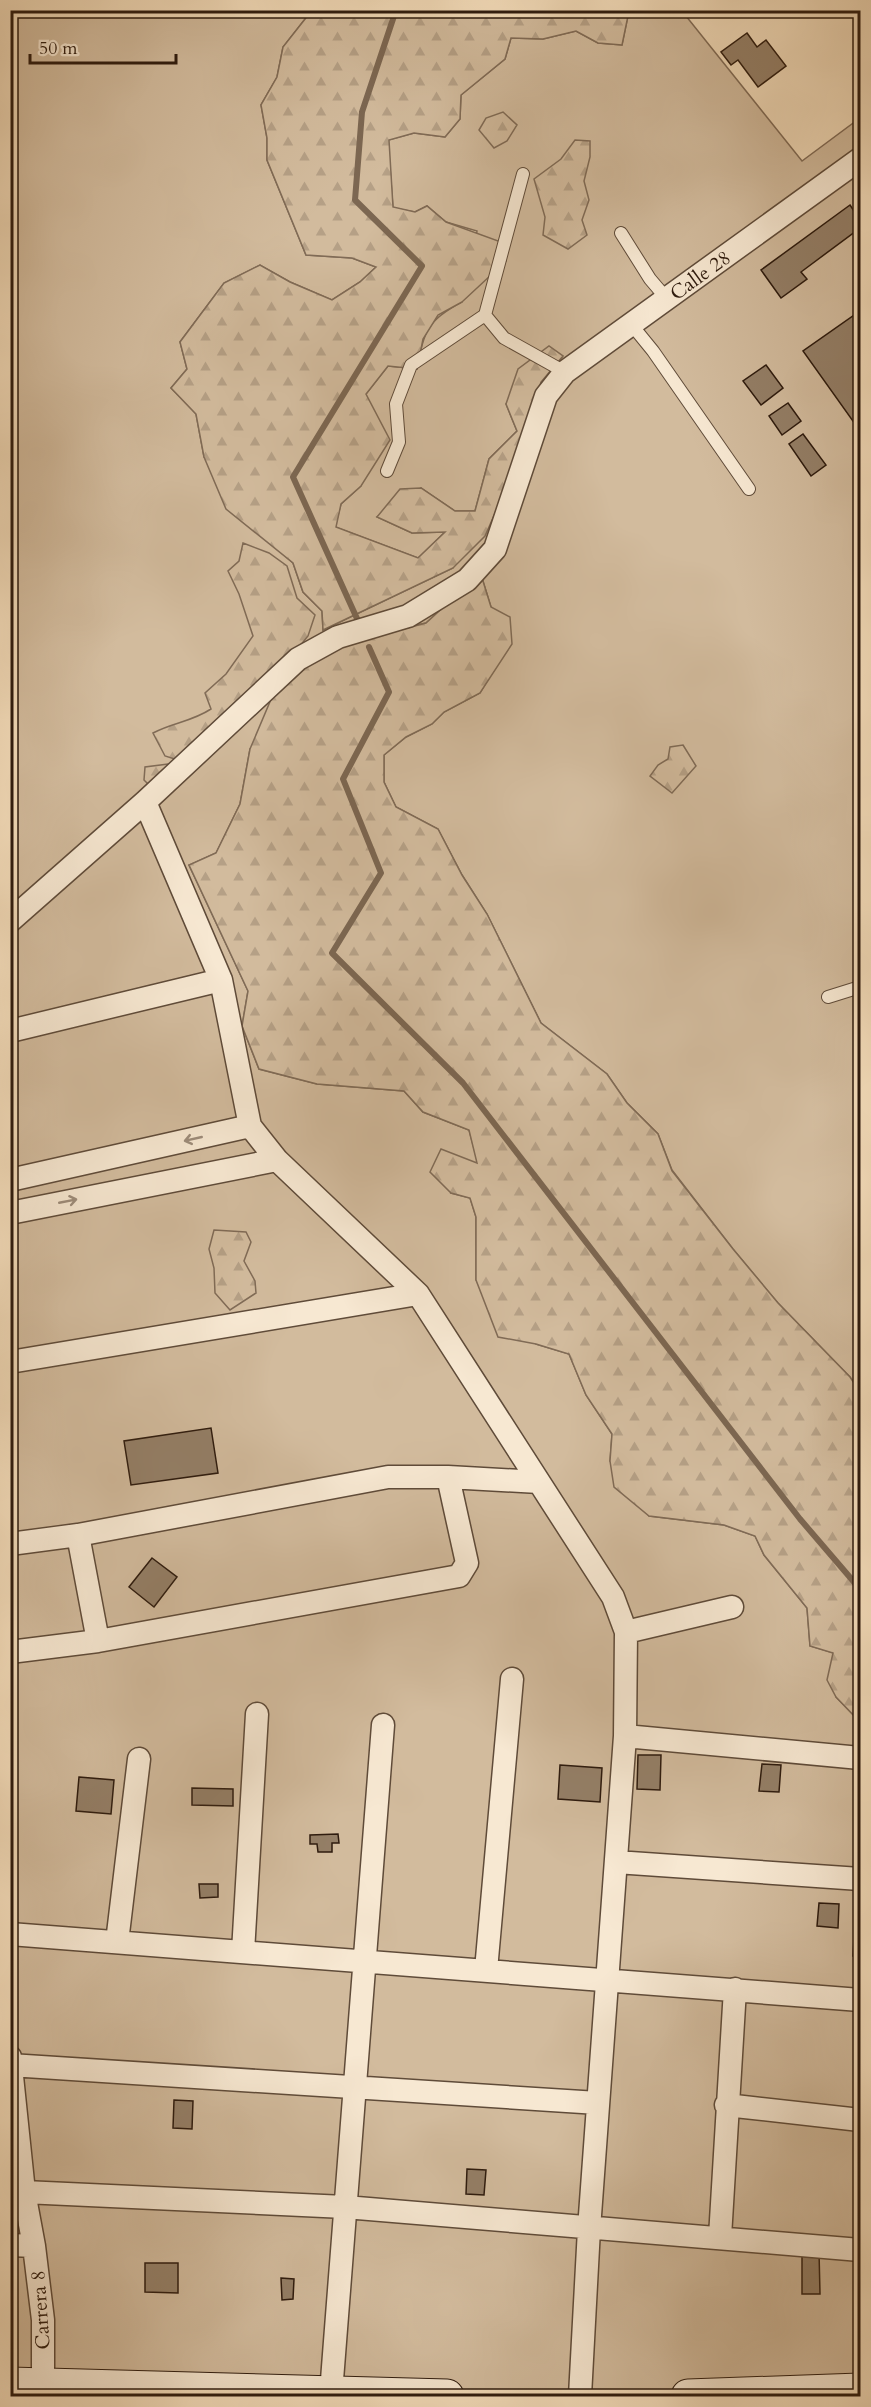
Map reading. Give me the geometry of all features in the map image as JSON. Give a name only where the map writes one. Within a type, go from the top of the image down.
[{"type":"main road","points":[[10,2384],[447,2397]]},
{"type":"main road","points":[[688,2397],[861,2390]]},
{"type":"street","name":"Calle 28","points":[[10,921],[146,802],[298,659],[338,637],[408,616],[467,580],[495,549],[546,396],[565,372],[861,159]]},
{"type":"street","points":[[146,802],[221,980],[250,1126],[278,1160],[418,1294],[613,1597],[626,1632],[625,1736],[589,2229],[580,2397]]},
{"type":"street","points":[[10,1031],[221,980]]},
{"type":"street","points":[[10,1180],[250,1126]]},
{"type":"street","points":[[10,1213],[278,1160]]},
{"type":"street","points":[[10,1362],[418,1294]]},
{"type":"street","points":[[10,1544],[78,1535],[387,1478],[448,1477],[539,1482]]},
{"type":"street","points":[[10,1652],[98,1641],[459,1576],[467,1563],[448,1477]]},
{"type":"street","points":[[78,1535],[98,1641]]},
{"type":"street","points":[[626,1632],[732,1606]]},
{"type":"street","points":[[486,1970],[512,1679]]},
{"type":"street","points":[[243,1952],[258,1714]]},
{"type":"street","points":[[331,2393],[383,1725]]},
{"type":"street","points":[[625,1736],[861,1758]]},
{"type":"street","points":[[117,1942],[139,1759]]},
{"type":"street","points":[[616,1862],[861,1879]]},
{"type":"street","points":[[10,1934],[861,2000]]},
{"type":"street","points":[[720,2238],[726,2105],[735,1989]]},
{"type":"street","name":"Carrera 8","points":[[10,2058],[24,2192],[34,2247],[43,2320],[44,2385]]},
{"type":"street","points":[[11,2065],[598,2103]]},
{"type":"street","points":[[726,2105],[861,2120]]},
{"type":"street","points":[[24,2192],[345,2207],[861,2250]]},
{"type":"street","points":[[10,2246],[34,2247]]},
{"type":"lane","points":[[10,12],[19,10]]},
{"type":"lane","points":[[387,471],[399,442],[396,404],[411,364],[485,315],[523,174]]},
{"type":"lane","points":[[621,233],[650,279],[667,299]]},
{"type":"lane","points":[[485,315],[504,338],[565,372]]},
{"type":"lane","points":[[631,324],[653,351],[749,489]]},
{"type":"lane","points":[[828,998],[861,987]]},
{"type":"green space","points":[[11,11],[308,11],[309,14],[283,47],[277,77],[261,105],[267,138],[267,160],[306,255],[352,258],[376,267],[360,282],[332,300],[290,282],[260,265],[224,283],[180,342],[187,369],[171,388],[196,414],[204,457],[277,549],[293,563],[303,592],[322,611],[323,630],[453,568],[534,411],[541,382],[563,356],[506,404],[517,431],[489,459],[475,511],[455,511],[421,488],[377,517],[412,533],[445,532],[418,558],[335,527],[341,504],[361,486],[366,394],[388,366],[417,369],[422,345],[429,328],[441,315],[462,302],[477,231],[446,222],[427,206],[415,212],[393,208],[388,140],[414,133],[445,137],[460,119],[461,95],[505,59],[511,38],[543,39],[576,31],[598,43],[622,45],[629,11],[682,11],[802,161],[860,118],[860,1392],[850,1377],[778,1303],[733,1249],[672,1170],[658,1134],[627,1103],[607,1074],[541,1023],[487,914],[462,875],[438,829],[396,807],[384,782],[384,755],[406,737],[432,724],[444,712],[480,693],[493,671],[491,607],[482,578],[461,591],[426,623],[402,628],[250,749],[240,804],[216,853],[189,865],[248,991],[242,1026],[259,1069],[317,1084],[404,1091],[423,1112],[469,1130],[478,1163],[451,1193],[470,1198],[476,1217],[476,1280],[536,1344],[569,1354],[586,1395],[612,1434],[610,1461],[649,1516],[724,1525],[755,1536],[764,1555],[807,1608],[810,1646],[834,1653],[836,1697],[860,1722],[860,2396],[11,2396]]},
{"type":"green space","points":[[308,11],[629,11],[622,45],[598,43],[576,31],[543,39],[511,38],[505,59],[461,95],[460,119],[445,137],[414,133],[389,140],[393,207],[415,212],[427,206],[446,222],[501,242],[506,261],[462,302],[438,315],[423,339],[417,369],[388,366],[366,394],[390,440],[361,486],[341,504],[336,527],[418,558],[445,532],[412,533],[377,517],[400,489],[421,488],[455,511],[475,511],[489,459],[517,431],[506,404],[518,369],[549,346],[563,356],[541,382],[515,468],[485,536],[453,568],[323,630],[322,611],[303,592],[293,563],[226,509],[204,457],[196,414],[171,388],[187,369],[180,342],[224,283],[260,265],[290,282],[332,300],[360,282],[376,267],[352,258],[306,255],[267,160],[267,138],[261,105],[277,77],[283,47],[309,14]]},
{"type":"green space","points":[[503,112],[517,125],[507,141],[494,148],[479,130],[486,118]]},
{"type":"green space","points":[[575,140],[590,141],[590,157],[584,181],[589,200],[582,220],[587,235],[568,249],[543,235],[545,217],[534,179],[561,159]]},
{"type":"green space","points":[[243,543],[269,553],[287,566],[297,598],[315,615],[308,636],[290,658],[158,794],[144,780],[145,767],[184,762],[165,756],[153,733],[211,709],[205,693],[226,674],[253,636],[239,594],[228,571],[239,561]]},
{"type":"green space","points":[[482,578],[491,607],[510,617],[512,644],[480,693],[444,712],[432,724],[406,737],[384,755],[384,782],[396,807],[438,829],[462,875],[487,914],[541,1023],[607,1074],[627,1103],[658,1134],[672,1171],[733,1249],[778,1303],[850,1377],[860,1392],[860,1722],[836,1697],[827,1680],[833,1653],[810,1646],[807,1608],[764,1555],[755,1536],[724,1525],[649,1516],[614,1487],[610,1461],[612,1434],[586,1395],[569,1354],[536,1344],[498,1337],[476,1280],[476,1217],[470,1198],[451,1193],[430,1172],[441,1149],[477,1163],[469,1130],[423,1112],[404,1091],[317,1084],[259,1069],[242,1026],[248,991],[189,865],[216,853],[240,804],[250,749],[272,697],[305,665],[342,645],[426,623],[461,591]]},
{"type":"green space","points":[[683,745],[696,766],[672,793],[650,776],[658,765],[668,759],[670,747]]},
{"type":"green space","points":[[214,1230],[246,1232],[251,1242],[244,1261],[255,1281],[256,1293],[230,1310],[215,1293],[214,1268],[209,1249]]},
{"type":"building","points":[[747,33],[757,47],[766,40],[786,66],[758,87],[738,60],[731,65],[721,52]]},
{"type":"building","points":[[850,205],[860,220],[860,228],[801,272],[807,279],[781,298],[761,270]]},
{"type":"building","points":[[860,311],[860,431],[803,351]]},
{"type":"building","points":[[766,365],[783,388],[761,405],[743,381]]},
{"type":"building","points":[[788,403],[801,421],[782,435],[769,416]]},
{"type":"building","points":[[803,434],[826,465],[811,476],[789,444]]},
{"type":"building","points":[[211,1428],[218,1473],[131,1485],[124,1441]]},
{"type":"building","points":[[152,1558],[177,1577],[154,1607],[129,1587]]},
{"type":"building","points":[[638,1755],[661,1755],[660,1790],[637,1789]]},
{"type":"building","points":[[762,1764],[781,1765],[779,1792],[759,1791]]},
{"type":"building","points":[[560,1765],[602,1768],[600,1802],[558,1799]]},
{"type":"building","points":[[79,1777],[114,1780],[111,1814],[76,1811]]},
{"type":"building","points":[[192,1788],[233,1789],[233,1806],[192,1805]]},
{"type":"building","points":[[338,1834],[339,1843],[332,1843],[332,1852],[318,1852],[317,1844],[310,1844],[310,1835]]},
{"type":"building","points":[[199,1884],[218,1884],[218,1897],[200,1898]]},
{"type":"building","points":[[819,1903],[839,1904],[838,1928],[817,1926]]},
{"type":"building","points":[[854,1938],[860,1938],[860,1956],[853,1956]]},
{"type":"building","points":[[174,2100],[193,2101],[192,2129],[173,2128]]},
{"type":"building","points":[[467,2169],[486,2170],[484,2195],[466,2194]]},
{"type":"building","points":[[819,2251],[820,2294],[802,2294],[802,2252]]},
{"type":"building","points":[[145,2263],[178,2263],[178,2293],[145,2292]]},
{"type":"building","points":[[281,2278],[294,2279],[293,2299],[282,2300]]},
{"type":"waterway","points":[[359,623],[293,477],[422,266],[355,200],[362,112],[396,10]]},
{"type":"waterway","points":[[369,647],[389,692],[343,779],[381,873],[332,953],[463,1083],[800,1519],[860,1589]]}]
